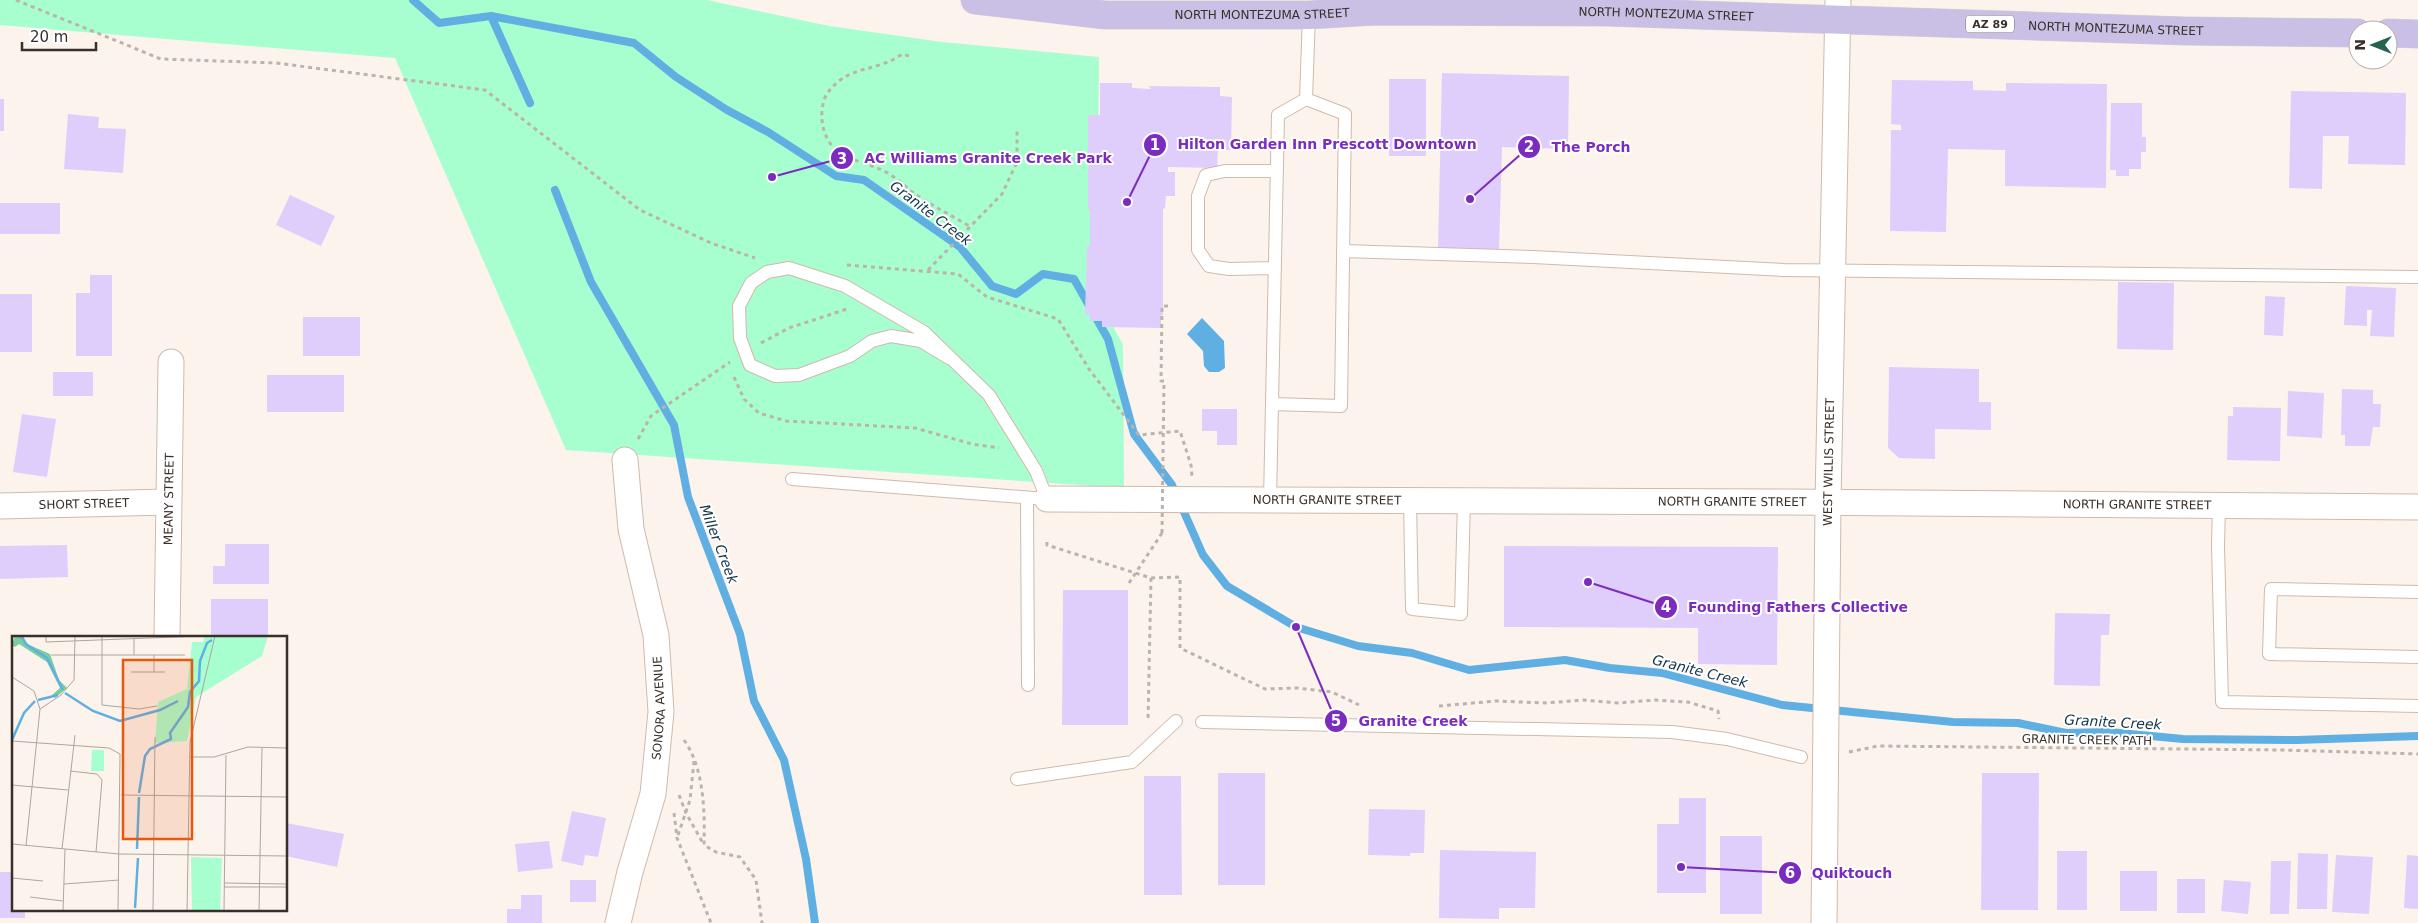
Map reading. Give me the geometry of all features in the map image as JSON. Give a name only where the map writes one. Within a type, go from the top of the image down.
[{"type":"main road","name":"NORTH MONTEZUMA STREET","points":[[975,0],[1105,15],[1310,8],[1376,11],[1606,12],[1838,9],[2185,30],[2348,33]]},
{"type":"main road","points":[[2398,33],[2418,34]]},
{"type":"street","name":"WEST WILLIS STREET","points":[[1824,923],[1828,503],[1838,9]]},
{"type":"street","name":"MEANY STREET","points":[[167,636],[171,362]]},
{"type":"street","name":"SONORA AVENUE","points":[[618,923],[630,872],[653,794],[661,712],[656,636],[632,529],[625,460]]},
{"type":"street","name":"NORTH GRANITE STREET","points":[[1037,498],[2418,507]]},
{"type":"street","name":"SHORT STREET","points":[[0,506],[168,502]]},
{"type":"lane","points":[[1306,100],[1310,8]]},
{"type":"lane","points":[[2418,20],[2418,34]]},
{"type":"lane","points":[[1270,500],[1278,115],[1306,100],[1345,114],[1341,406],[1272,404]]},
{"type":"lane","points":[[1275,268],[1229,269],[1209,266],[1198,250],[1198,196],[1206,174],[1225,171],[1277,171]]},
{"type":"lane","points":[[1343,251],[1533,257],[1834,271],[2418,277]]},
{"type":"lane","points":[[949,358],[920,341],[891,336],[872,341],[850,356],[799,376],[775,376],[750,364],[740,338],[739,306],[751,283],[767,272],[789,268],[846,286],[924,332],[989,395],[1036,471],[1037,498],[1028,685]]},
{"type":"lane","points":[[792,479],[1037,498]]},
{"type":"lane","points":[[1410,500],[1412,609],[1461,614],[1464,500]]},
{"type":"lane","points":[[2220,506],[2218,546],[2222,702],[2418,706]]},
{"type":"lane","points":[[2418,592],[2271,589],[2269,654],[2418,657]]},
{"type":"lane","points":[[1017,779],[1132,762],[1176,721]]},
{"type":"lane","points":[[1202,722],[1672,732],[1727,738],[1801,757]]},
{"type":"path","points":[[16,0],[161,59],[276,63],[485,90],[640,210],[711,243],[789,268]]},
{"type":"path","points":[[909,56],[902,54],[889,64],[849,73],[827,92],[822,113],[824,133],[831,146],[846,157],[890,174],[914,193],[971,227]]},
{"type":"path","points":[[927,271],[1002,194],[1018,162],[1017,130]]},
{"type":"path","points":[[816,276],[836,265],[958,274],[987,297],[1058,319],[1089,369],[1140,435],[1180,431],[1192,465],[1192,500]]},
{"type":"path","points":[[651,416],[745,352],[789,328],[837,313],[869,300]]},
{"type":"path","points":[[1129,583],[1162,534],[1164,381],[1161,381],[1162,306],[1169,306]]},
{"type":"path","points":[[727,364],[744,399],[759,413],[786,420],[915,428],[972,444],[1024,453]]},
{"type":"path","points":[[1037,498],[1047,545],[1151,578],[1180,578],[1180,648],[1265,689],[1297,688],[1332,692],[1368,710]]},
{"type":"path","points":[[1151,578],[1148,720],[1176,721]]},
{"type":"path","points":[[681,737],[693,752],[702,794],[704,845]]},
{"type":"path","name":"GRANITE CREEK PATH","points":[[1847,752],[1878,746],[2283,750],[2418,754]]},
{"type":"path","points":[[677,838],[690,800],[694,758]]},
{"type":"path","points":[[676,786],[686,813],[704,845],[716,852],[740,856],[756,880],[762,923]]},
{"type":"green space","points":[[0,0],[707,0],[829,26],[942,42],[1099,57],[1097,296],[1123,345],[1124,488],[566,450],[395,58],[0,25]]},
{"type":"water","points":[[1202,318],[1224,341],[1225,368],[1219,372],[1209,372],[1204,366],[1203,351],[1187,334]]},
{"type":"building","points":[[1442,73],[1569,76],[1568,149],[1502,147],[1499,250],[1438,249]]},
{"type":"building","points":[[1389,79],[1426,79],[1426,156],[1389,156]]},
{"type":"building","points":[[1892,80],[1973,81],[1973,90],[2006,91],[2006,83],[2107,84],[2106,188],[2005,186],[2005,150],[1948,149],[1946,232],[1890,231],[1891,130],[1901,130],[1901,125],[1891,124]]},
{"type":"building","points":[[1100,83],[1132,83],[1132,88],[1151,89],[1149,86],[1220,87],[1220,96],[1232,97],[1231,150],[1218,150],[1217,168],[1168,167],[1168,172],[1175,172],[1175,196],[1166,196],[1165,208],[1163,209],[1163,315],[1161,315],[1161,328],[1102,327],[1102,321],[1090,321],[1090,315],[1085,315],[1087,246],[1090,246],[1088,115],[1100,115]]},
{"type":"building","points":[[2291,91],[2406,93],[2405,165],[2348,164],[2349,136],[2323,136],[2322,189],[2289,188]]},
{"type":"building","points":[[0,99],[4,99],[4,131],[0,131]]},
{"type":"building","points":[[2111,103],[2142,103],[2142,137],[2146,137],[2146,152],[2141,152],[2141,169],[2129,169],[2129,176],[2116,176],[2116,170],[2110,170]]},
{"type":"building","points":[[68,114],[99,117],[98,128],[126,129],[123,173],[64,169]]},
{"type":"building","points":[[290,195],[335,216],[321,246],[276,225]]},
{"type":"building","points":[[0,203],[60,203],[60,234],[0,234]]},
{"type":"building","points":[[90,275],[112,275],[112,356],[76,356],[76,293],[90,293]]},
{"type":"building","points":[[2118,282],[2174,283],[2173,350],[2117,349]]},
{"type":"building","points":[[2346,286],[2396,288],[2394,337],[2370,336],[2372,310],[2367,310],[2367,326],[2344,325]]},
{"type":"building","points":[[0,294],[32,294],[32,352],[0,352]]},
{"type":"building","points":[[2265,296],[2285,297],[2283,336],[2264,335]]},
{"type":"building","points":[[303,317],[360,317],[360,356],[303,356]]},
{"type":"building","points":[[1889,367],[1979,369],[1979,402],[1991,402],[1991,430],[1935,429],[1935,459],[1899,458],[1888,448]]},
{"type":"building","points":[[53,372],[93,372],[93,396],[53,396]]},
{"type":"building","points":[[267,375],[344,375],[344,412],[267,412]]},
{"type":"building","points":[[2342,389],[2373,390],[2373,404],[2381,404],[2380,427],[2373,427],[2370,446],[2345,446],[2345,435],[2341,435]]},
{"type":"building","points":[[2288,391],[2324,393],[2322,438],[2287,436]]},
{"type":"building","points":[[2233,407],[2281,408],[2280,461],[2227,460],[2228,416],[2233,416]]},
{"type":"building","points":[[1202,409],[1237,409],[1237,445],[1217,445],[1217,431],[1202,431]]},
{"type":"building","points":[[22,414],[56,419],[47,477],[13,472]]},
{"type":"building","points":[[225,544],[269,544],[269,584],[213,584],[213,566],[225,566]]},
{"type":"building","points":[[67,545],[68,577],[0,579],[0,546]]},
{"type":"building","points":[[1504,546],[1778,547],[1777,665],[1698,664],[1698,628],[1504,627]]},
{"type":"building","points":[[1063,590],[1128,590],[1128,725],[1062,725]]},
{"type":"building","points":[[211,599],[268,599],[268,636],[211,636]]},
{"type":"building","points":[[2055,613],[2110,614],[2109,635],[2101,635],[2100,686],[2054,685]]},
{"type":"building","points":[[1218,773],[1265,773],[1265,885],[1218,885]]},
{"type":"building","points":[[1982,773],[2039,773],[2038,910],[1981,910]]},
{"type":"building","points":[[1144,776],[1181,776],[1182,895],[1144,895]]},
{"type":"building","points":[[1679,798],[1706,798],[1706,893],[1657,893],[1657,824],[1679,824]]},
{"type":"building","points":[[1369,809],[1425,810],[1424,853],[1410,853],[1410,856],[1368,855]]},
{"type":"building","points":[[572,811],[606,818],[598,857],[585,855],[583,866],[561,861]]},
{"type":"building","points":[[288,823],[344,834],[337,867],[288,856]]},
{"type":"building","points":[[1720,836],[1762,836],[1762,914],[1720,914]]},
{"type":"building","points":[[549,841],[553,868],[518,872],[515,844]]},
{"type":"building","points":[[1440,850],[1536,852],[1535,908],[1499,908],[1499,919],[1439,918]]},
{"type":"building","points":[[2057,851],[2087,851],[2087,910],[2057,910]]},
{"type":"building","points":[[2298,853],[2328,854],[2327,909],[2297,909]]},
{"type":"building","points":[[2336,855],[2373,857],[2369,914],[2332,912]]},
{"type":"building","points":[[2407,855],[2418,856],[2418,909],[2404,908]]},
{"type":"building","points":[[2271,861],[2291,861],[2289,914],[2270,914]]},
{"type":"building","points":[[2120,871],[2157,871],[2157,911],[2120,911]]},
{"type":"building","points":[[0,872],[12,872],[12,910],[25,910],[25,918],[0,918]]},
{"type":"building","points":[[2177,879],[2205,879],[2205,913],[2177,913]]},
{"type":"building","points":[[570,880],[596,880],[596,902],[570,902]]},
{"type":"building","points":[[2224,880],[2251,882],[2248,914],[2221,911]]},
{"type":"building","points":[[521,895],[542,895],[542,923],[507,923],[507,909],[521,909]]},
{"type":"waterway","name":"Granite Creek","points":[[413,0],[439,23],[491,16],[634,43],[676,77],[727,110],[768,132],[836,176],[864,180],[960,247],[992,286],[1016,294],[1043,274],[1074,279],[1108,339],[1134,434],[1172,485],[1203,555],[1227,586],[1296,627],[1358,646],[1412,653],[1469,670],[1565,660],[1610,668],[1662,673],[1782,705],[1953,722],[2018,723],[2066,733],[2109,732],[2183,739],[2297,740],[2418,736]]},
{"type":"waterway","name":"Miller Creek","points":[[491,16],[530,103]]},
{"type":"waterway","name":"Miller Creek","points":[[555,190],[591,282],[674,425],[688,497],[740,634],[754,701],[784,760],[806,859],[815,923]]},
{"type":"place","name":"AC Williams Granite Creek Park","points":[[772,177]]},
{"type":"place","name":"The Porch","points":[[1470,199]]},
{"type":"place","name":"Hilton Garden Inn Prescott Downtown","points":[[1127,202]]},
{"type":"place","name":"Founding Fathers Collective","points":[[1588,582]]},
{"type":"place","name":"Granite Creek","points":[[1296,627]]},
{"type":"place","name":"Quiktouch","points":[[1681,867]]}]
